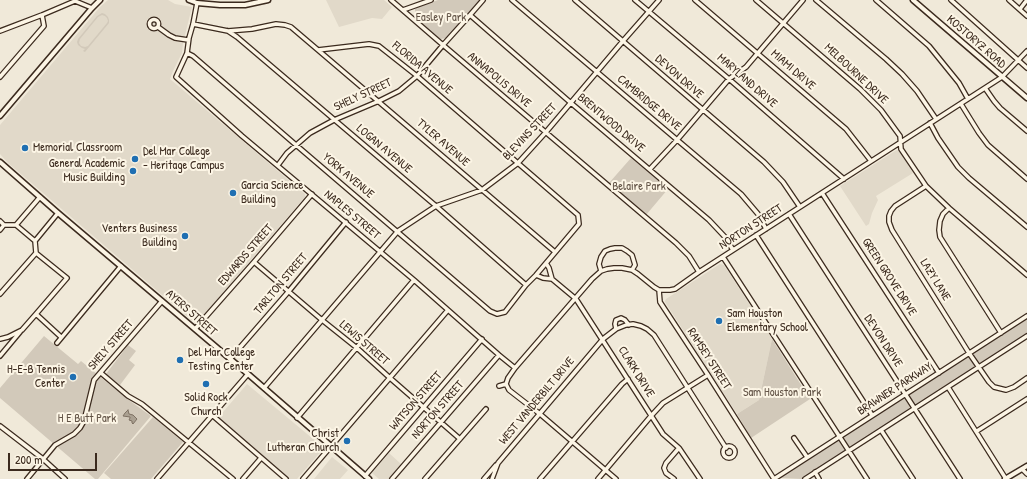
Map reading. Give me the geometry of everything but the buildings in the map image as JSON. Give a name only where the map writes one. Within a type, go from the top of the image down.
[{"type":"main road","points":[[0,116],[100,0]]},
{"type":"main road","points":[[189,0],[220,5],[245,5],[265,0]]},
{"type":"main road","points":[[218,0],[220,5]]},
{"type":"main road","name":"KOSTORYZ ROAD","points":[[913,0],[1027,98]]},
{"type":"main road","name":"AYERS STREET","points":[[0,162],[369,479]]},
{"type":"main road","points":[[1006,479],[1027,466]]},
{"type":"street","points":[[0,31],[76,0],[92,8]]},
{"type":"street","name":"ANNAPOLIS DRIVE","points":[[392,0],[676,243],[689,256],[699,272]]},
{"type":"street","points":[[402,10],[430,0]]},
{"type":"street","name":"SHELY STREET","points":[[278,165],[287,153],[310,133],[334,120],[399,91],[417,76],[483,0]]},
{"type":"street","name":"CAMBRIDGE DRIVE","points":[[512,0],[741,194],[758,214],[766,229]]},
{"type":"street","name":"DEVON DRIVE","points":[[575,0],[764,162],[783,182],[800,207]]},
{"type":"street","name":"MARYLAND DRIVE","points":[[635,0],[844,179]]},
{"type":"street","name":"BLEVINS STREET","points":[[264,388],[398,231],[436,206],[482,190],[518,163],[659,0]]},
{"type":"street","name":"MIAMI DRIVE","points":[[695,0],[846,129],[871,161]]},
{"type":"street","name":"MELBOURNE DRIVE","points":[[756,0],[860,89],[881,110],[900,136],[901,148],[926,186],[948,208],[1027,275]]},
{"type":"street","points":[[650,169],[678,140],[729,79],[746,67],[758,54],[803,0]]},
{"type":"street","points":[[816,0],[902,74],[917,91],[936,119]]},
{"type":"street","points":[[876,0],[929,46],[959,83],[968,99]]},
{"type":"street","points":[[950,0],[1027,68]]},
{"type":"street","points":[[1009,0],[1027,16]]},
{"type":"street","points":[[1020,9],[1027,0]]},
{"type":"street","points":[[187,53],[188,40],[193,24],[197,1]]},
{"type":"street","points":[[0,77],[44,26],[42,15]]},
{"type":"street","name":"BRENTWOOD DRIVE","points":[[470,15],[709,220],[725,237],[733,250]]},
{"type":"street","points":[[193,24],[228,30],[252,29],[276,24],[285,25],[291,27],[318,50]]},
{"type":"street","points":[[158,26],[169,36],[188,40]]},
{"type":"street","name":"LOGAN AVENUE","points":[[228,30],[436,206],[526,285]]},
{"type":"street","name":"FLORIDA AVENUE","points":[[318,50],[369,44],[379,46],[417,76],[578,215],[579,224],[555,252]]},
{"type":"street","name":"TYLER AVENUE","points":[[318,50],[555,252]]},
{"type":"street","name":"NORTON STREET","points":[[659,290],[675,289],[756,235],[1002,77],[1027,51]]},
{"type":"street","name":"NAPLES STREET","points":[[187,53],[176,77],[242,136],[414,280],[482,339],[498,355],[516,368]]},
{"type":"street","name":"YORK AVENUE","points":[[187,53],[193,56],[490,311],[497,314],[505,312],[526,285]]},
{"type":"street","points":[[985,88],[1000,108],[1027,130]]},
{"type":"street","points":[[960,104],[988,146],[1027,179]]},
{"type":"street","points":[[0,107],[5,111]]},
{"type":"street","points":[[930,123],[938,138],[958,167],[1027,227]]},
{"type":"street","name":"LAZY LANE","points":[[926,186],[895,206],[891,211],[889,222],[892,230],[989,382],[994,387],[1006,390],[1014,387],[1027,378]]},
{"type":"street","name":"GREEN GROVE DRIVE","points":[[822,193],[938,373]]},
{"type":"street","name":"EDWARDS STREET","points":[[195,329],[312,194]]},
{"type":"street","points":[[16,225],[40,197]]},
{"type":"street","points":[[948,208],[940,221],[940,237],[1001,333]]},
{"type":"street","points":[[0,294],[36,253],[35,241],[58,213]]},
{"type":"street","name":"DEVON DRIVE","points":[[789,214],[960,479]]},
{"type":"street","points":[[0,221],[4,225],[16,225],[35,241]]},
{"type":"street","name":"TARLTON STREET","points":[[230,359],[346,222]]},
{"type":"street","points":[[0,230],[4,225]]},
{"type":"street","points":[[756,235],[872,415]]},
{"type":"street","points":[[601,271],[599,264],[601,257],[605,252],[615,248],[622,248],[632,255],[634,265],[632,270]]},
{"type":"street","points":[[526,285],[555,252]]},
{"type":"street","points":[[0,356],[67,278],[36,253]]},
{"type":"street","points":[[723,257],[867,479]]},
{"type":"street","name":"LEWIS STREET","points":[[254,262],[357,348],[460,439]]},
{"type":"street","name":"CLARK DRIVE","points":[[546,263],[550,268],[552,279]]},
{"type":"street","points":[[56,343],[121,266]]},
{"type":"street","points":[[506,384],[508,378],[516,368],[592,279],[601,271],[614,268],[632,270],[659,290]]},
{"type":"street","name":"CLARK DRIVE","points":[[536,275],[543,278],[552,279],[576,299],[663,434],[679,448],[700,479]]},
{"type":"street","points":[[298,418],[414,280]]},
{"type":"street","name":"RAMSEY STREET","points":[[659,290],[660,302],[774,479]]},
{"type":"street","name":"SHELY STREET","points":[[27,479],[55,445],[74,434],[80,428],[84,421],[94,380],[162,301]]},
{"type":"street","points":[[303,479],[448,310]]},
{"type":"street","points":[[36,314],[62,337]]},
{"type":"street","name":"BRAWNER PARKWAY","points":[[774,479],[1027,316]]},
{"type":"street","name":"WEST VANDERBILT DRIVE","points":[[492,479],[498,463],[603,339],[616,329],[616,320],[621,318],[629,325]]},
{"type":"street","points":[[616,329],[633,324],[648,329],[654,335],[726,448]]},
{"type":"street","points":[[0,339],[22,330]]},
{"type":"street","points":[[805,479],[1027,336]]},
{"type":"street","name":"WATSON STREET","points":[[365,476],[482,339]]},
{"type":"street","name":"NORTON STREET","points":[[392,479],[498,355]]},
{"type":"street","points":[[101,373],[128,396],[142,404],[233,479]]},
{"type":"street","points":[[157,479],[248,374]]},
{"type":"street","points":[[598,479],[651,416],[663,404],[708,375]]},
{"type":"street","points":[[540,479],[573,443],[622,384],[628,379]]},
{"type":"street","points":[[506,384],[510,390],[616,479]]},
{"type":"street","points":[[499,386],[506,384]]},
{"type":"street","points":[[948,387],[1006,479]]},
{"type":"street","points":[[977,431],[1027,400]]},
{"type":"street","points":[[425,479],[486,409]]},
{"type":"street","points":[[212,415],[286,479]]},
{"type":"street","points":[[0,426],[65,479]]},
{"type":"street","points":[[881,430],[913,479]]},
{"type":"street","points":[[794,438],[807,457]]},
{"type":"street","points":[[674,479],[666,473],[664,468],[666,463],[679,448]]},
{"type":"street","points":[[243,479],[261,458]]},
{"type":"street","points":[[484,479],[498,463]]},
{"type":"street","points":[[1022,469],[1027,474]]},
{"type":"street","points":[[815,472],[819,479]]},
{"type":"shaded area","name":"Del Mar College - Heritage Campus","points":[[108,0],[168,0],[175,4],[192,7],[182,53],[170,79],[305,194],[305,197],[196,324],[8,163],[0,154],[0,125],[100,7]]},
{"type":"shaded area","points":[[326,0],[384,0],[392,7],[382,19],[372,18],[339,27]]},
{"type":"shaded area","points":[[897,150],[900,152],[913,173],[876,196],[878,200],[869,224],[866,226],[840,186]]},
{"type":"shaded area","name":"Sam Houston Elementary School","points":[[720,264],[724,265],[772,339],[759,400],[737,414],[665,302],[666,299]]},
{"type":"shaded area","points":[[247,384],[324,448],[297,479],[289,479],[218,418]]},
{"type":"shaded area","points":[[128,410],[129,414],[133,415],[137,419],[133,424],[132,421],[129,420],[130,417],[123,416]]},
{"type":"shaded area","points":[[389,453],[401,464],[389,479],[379,479],[372,473]]},
{"type":"shaded area","points":[[332,457],[348,470],[340,479],[314,479]]},
{"type":"green space","name":"Easley Park","points":[[438,0],[481,0],[447,38],[441,39],[415,18],[415,9]]},
{"type":"green space","points":[[102,13],[105,14],[108,17],[109,23],[85,52],[83,51],[85,49],[78,45],[78,39],[97,16]],"holes":[[[102,15],[105,16],[108,21],[107,23],[88,46],[81,46],[79,43],[80,39],[98,17]]]},
{"type":"green space","name":"Belaire Park","points":[[631,158],[668,189],[646,215],[609,183]]},
{"type":"green space","points":[[1027,318],[1027,334],[802,479],[779,478]]},
{"type":"green space","name":"H E Butt Park","points":[[44,336],[78,364],[81,361],[126,398],[151,416],[98,479],[95,479],[0,398],[0,388]]},
{"type":"green space","name":"Sam Houston Park","points":[[772,339],[810,399],[751,438],[737,414],[759,400]]},
{"type":"green space","points":[[128,345],[136,351],[129,360],[135,365],[120,385],[106,374]]},
{"type":"green space","points":[[153,417],[183,442],[151,479],[111,479],[104,473]]},
{"type":"place","name":"Memorial Classroom","points":[[25,148]]},
{"type":"place","name":"Del Mar College - Heritage Campus","points":[[135,159]]},
{"type":"place","name":"General Academic Music Building","points":[[133,171]]},
{"type":"place","name":"Garcia Science Building","points":[[233,193]]},
{"type":"place","name":"Venters Business Building","points":[[185,236]]},
{"type":"place","name":"Sam Houston Elementary School","points":[[719,321]]},
{"type":"place","name":"Del Mar College Testing Center","points":[[180,360]]},
{"type":"place","name":"H-E-B Tennis Center","points":[[73,377]]},
{"type":"place","name":"Solid Rock Church","points":[[206,384]]},
{"type":"place","name":"Christ Lutheran Church","points":[[347,441]]}]
